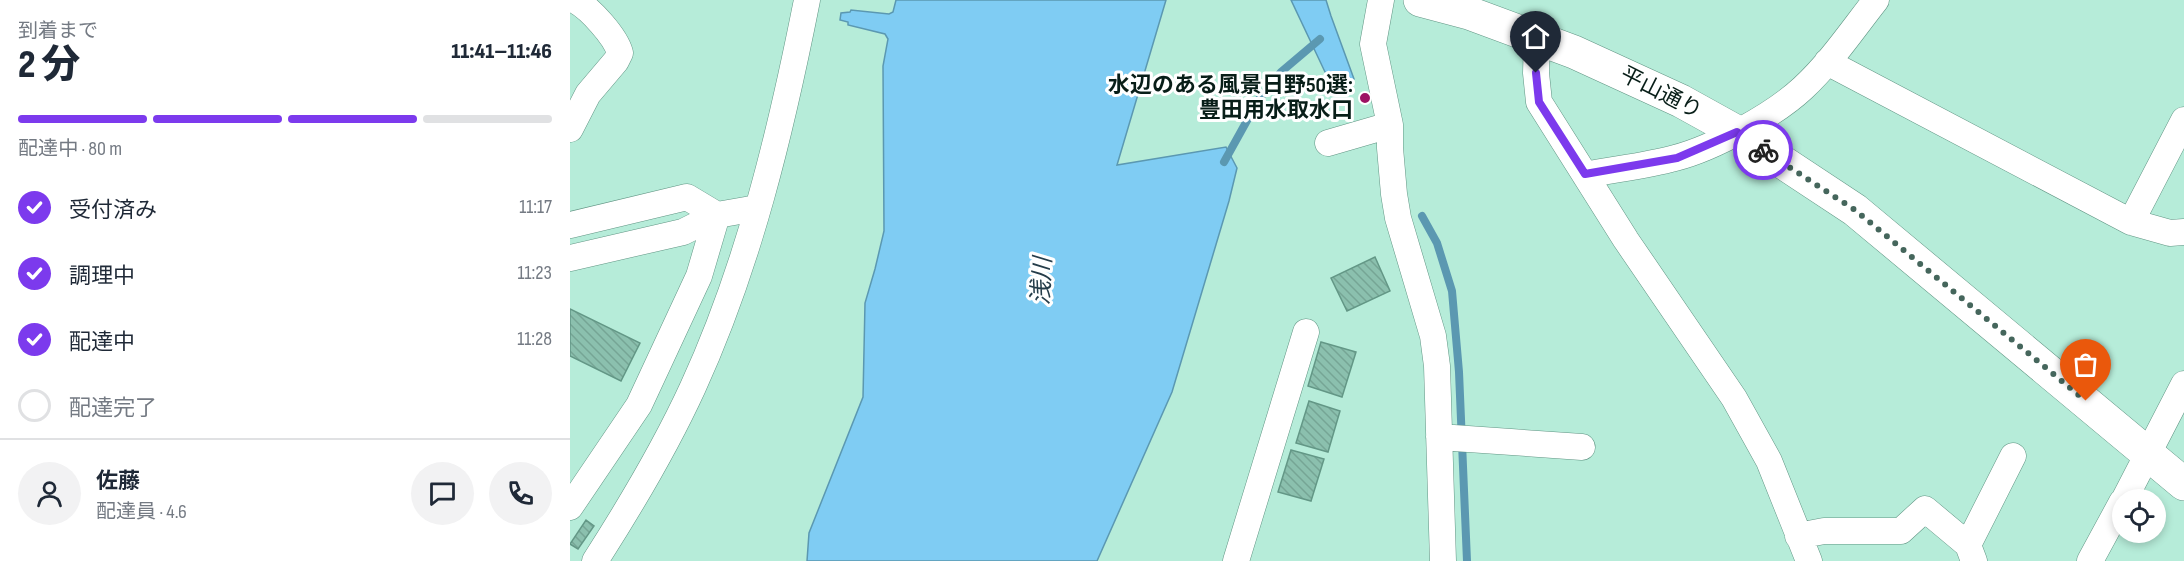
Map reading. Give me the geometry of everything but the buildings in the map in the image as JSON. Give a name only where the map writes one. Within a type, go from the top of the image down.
[{"type":"main road","name":"平山通り","points":[[1420,0],[1469,14],[1537,38],[1618,70],[1737,132],[1855,210],[2184,484]]},
{"type":"street","points":[[570,129],[588,94],[616,62],[620,53],[618,44],[583,4],[574,0]]},
{"type":"street","points":[[595,561],[650,471],[693,385],[730,292],[757,208],[789,88],[807,0]]},
{"type":"street","points":[[1380,0],[1373,44],[1390,125],[1390,148],[1398,218],[1426,311],[1437,366],[1444,438],[1443,561]]},
{"type":"street","points":[[1585,174],[1677,158],[1737,132],[1767,115],[1803,88],[1827,62],[1876,0]]},
{"type":"street","points":[[1537,38],[1536,73],[1539,102],[1682,323],[1734,398],[1769,462],[1809,561]]},
{"type":"street","points":[[1827,62],[2132,222],[2170,233],[2184,231]]},
{"type":"street","points":[[2132,222],[2184,120]]},
{"type":"street","points":[[1328,143],[1390,125]]},
{"type":"street","points":[[570,225],[687,197],[717,215]]},
{"type":"street","points":[[570,258],[683,232],[717,215],[757,208]]},
{"type":"street","points":[[570,507],[639,405],[699,276],[717,215]]},
{"type":"street","points":[[1236,561],[1306,332]]},
{"type":"street","points":[[2130,489],[2184,384]]},
{"type":"street","points":[[1444,438],[1582,447]]},
{"type":"street","points":[[1798,536],[1824,531],[1901,531],[1926,509],[1971,553],[2013,456]]},
{"type":"street","points":[[2090,561],[2112,521]]},
{"type":"water","name":"浅川","points":[[896,0],[1166,0],[1117,165],[1226,147],[1237,168],[1172,392],[1097,561],[807,561],[809,533],[863,397],[865,303],[884,231],[883,66],[888,39],[885,34],[848,25],[848,22],[840,20],[841,13],[851,10],[889,14],[893,12]]},
{"type":"water","points":[[1291,0],[1326,0],[1354,79],[1338,91],[1325,72]]},
{"type":"waterway","points":[[1224,162],[1259,99],[1281,72],[1320,39]]},
{"type":"waterway","points":[[1422,216],[1437,243],[1452,291],[1459,372],[1467,561]]},
{"type":"way so far","points":[[1763,150],[1855,210],[2086,401]]},
{"type":"place","name":"水辺のある風景日野50選: 豊田用水取水口","points":[[1365,98]]},
{"type":"route","points":[[1536,73],[1539,102],[1585,174],[1677,158],[1737,132],[1763,150]]}]
